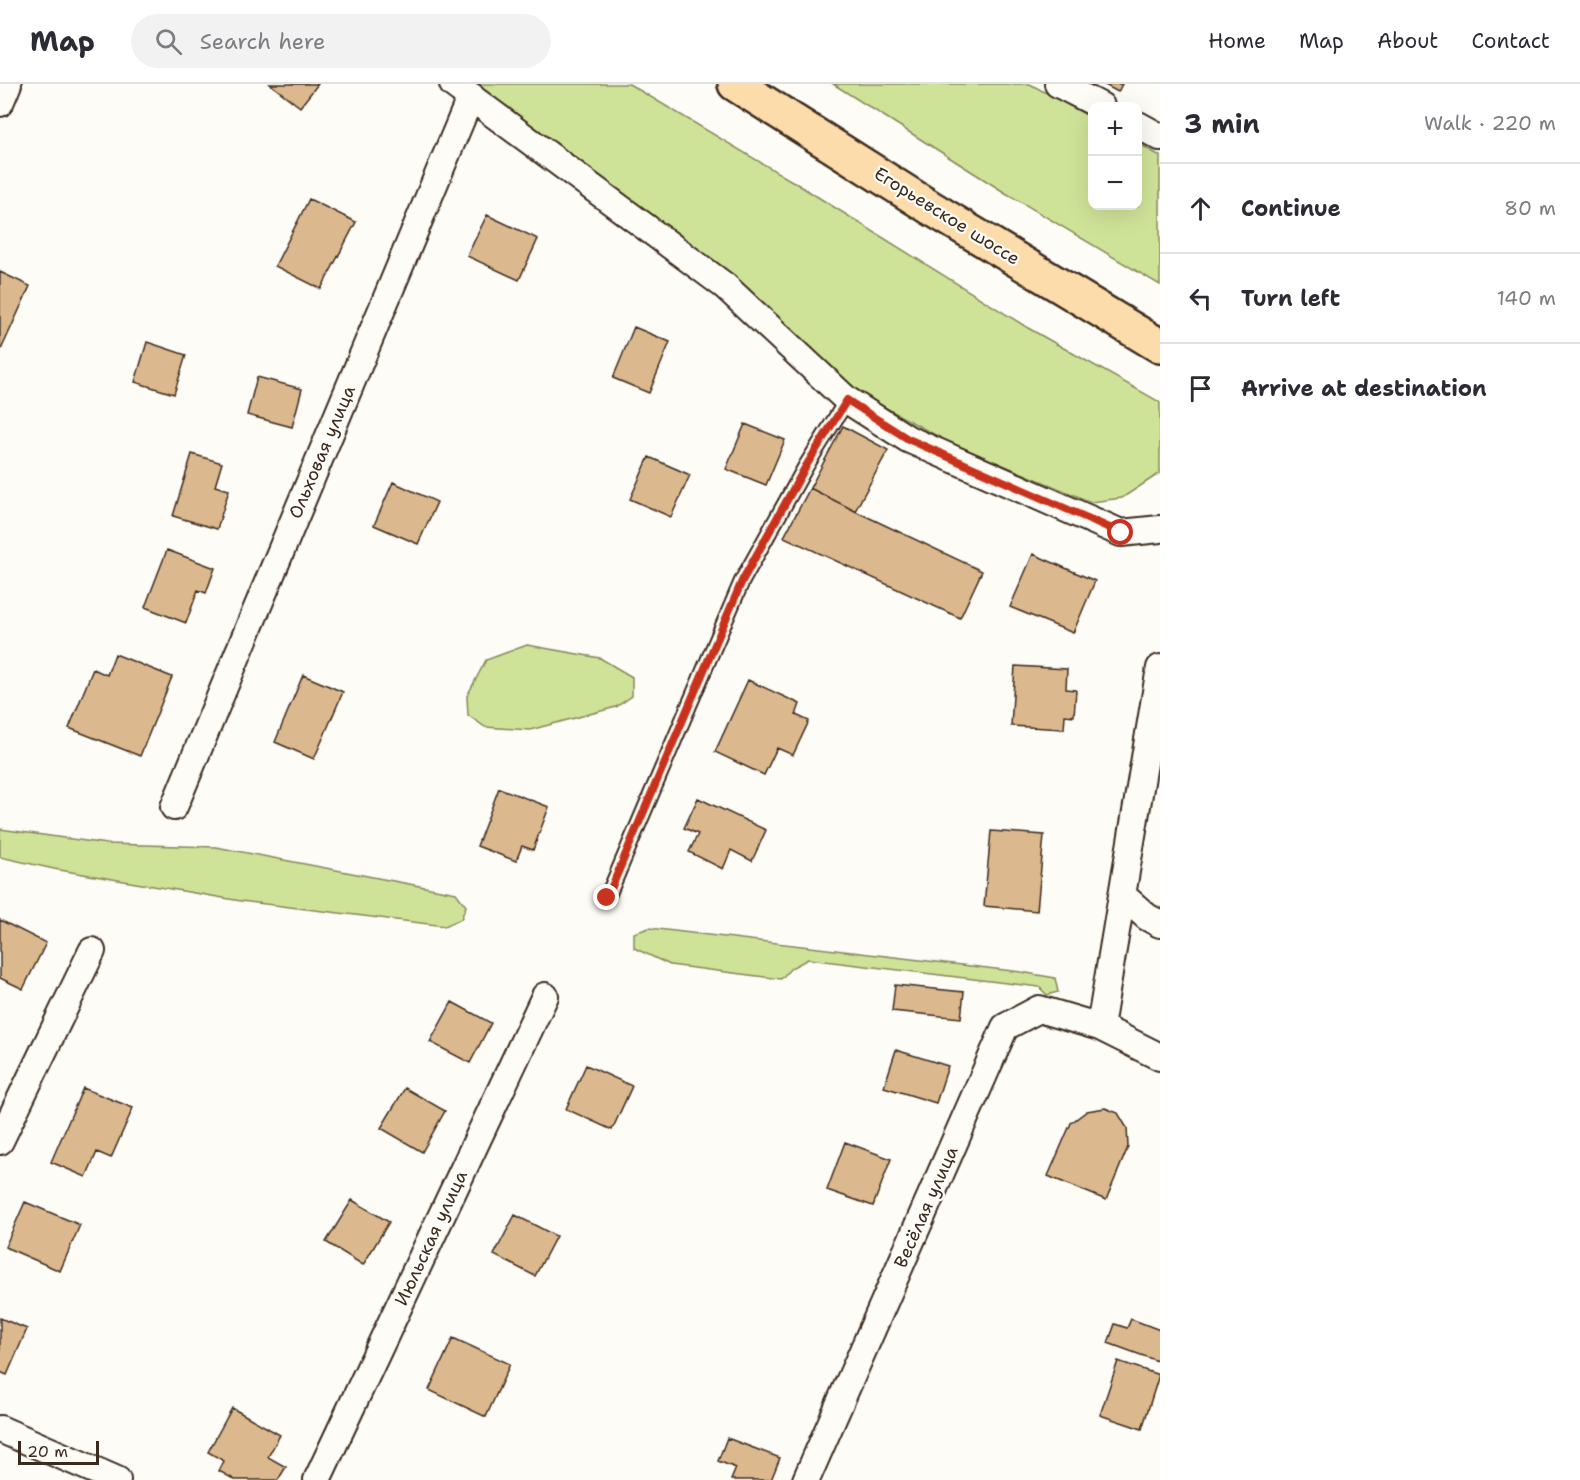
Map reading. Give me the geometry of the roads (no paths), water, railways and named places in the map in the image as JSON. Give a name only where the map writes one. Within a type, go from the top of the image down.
[{"type":"main road","name":"Егорьевское шоссе","points":[[735,84],[941,214],[1160,346]]},
{"type":"street","points":[[0,103],[8,84]]},
{"type":"street","points":[[1058,84],[1093,102]]},
{"type":"street","points":[[462,90],[725,286],[847,400],[908,439],[1121,533],[1160,529]]},
{"type":"street","name":"Ольховая улица","points":[[174,807],[462,90]]},
{"type":"street","points":[[1142,128],[1160,137]]},
{"type":"street","points":[[1100,1027],[1160,668]]},
{"type":"street","points":[[1122,895],[1147,917],[1160,924]]},
{"type":"street","points":[[0,1142],[92,951]]},
{"type":"street","name":"Июльская улица","points":[[316,1480],[545,996]]},
{"type":"street","name":"Весёлая улица","points":[[806,1480],[1005,1027],[1040,1009],[1100,1027],[1160,1057]]},
{"type":"street","points":[[0,1429],[117,1480]]},
{"type":"lane","points":[[607,898],[742,581],[806,466],[847,400]]}]
